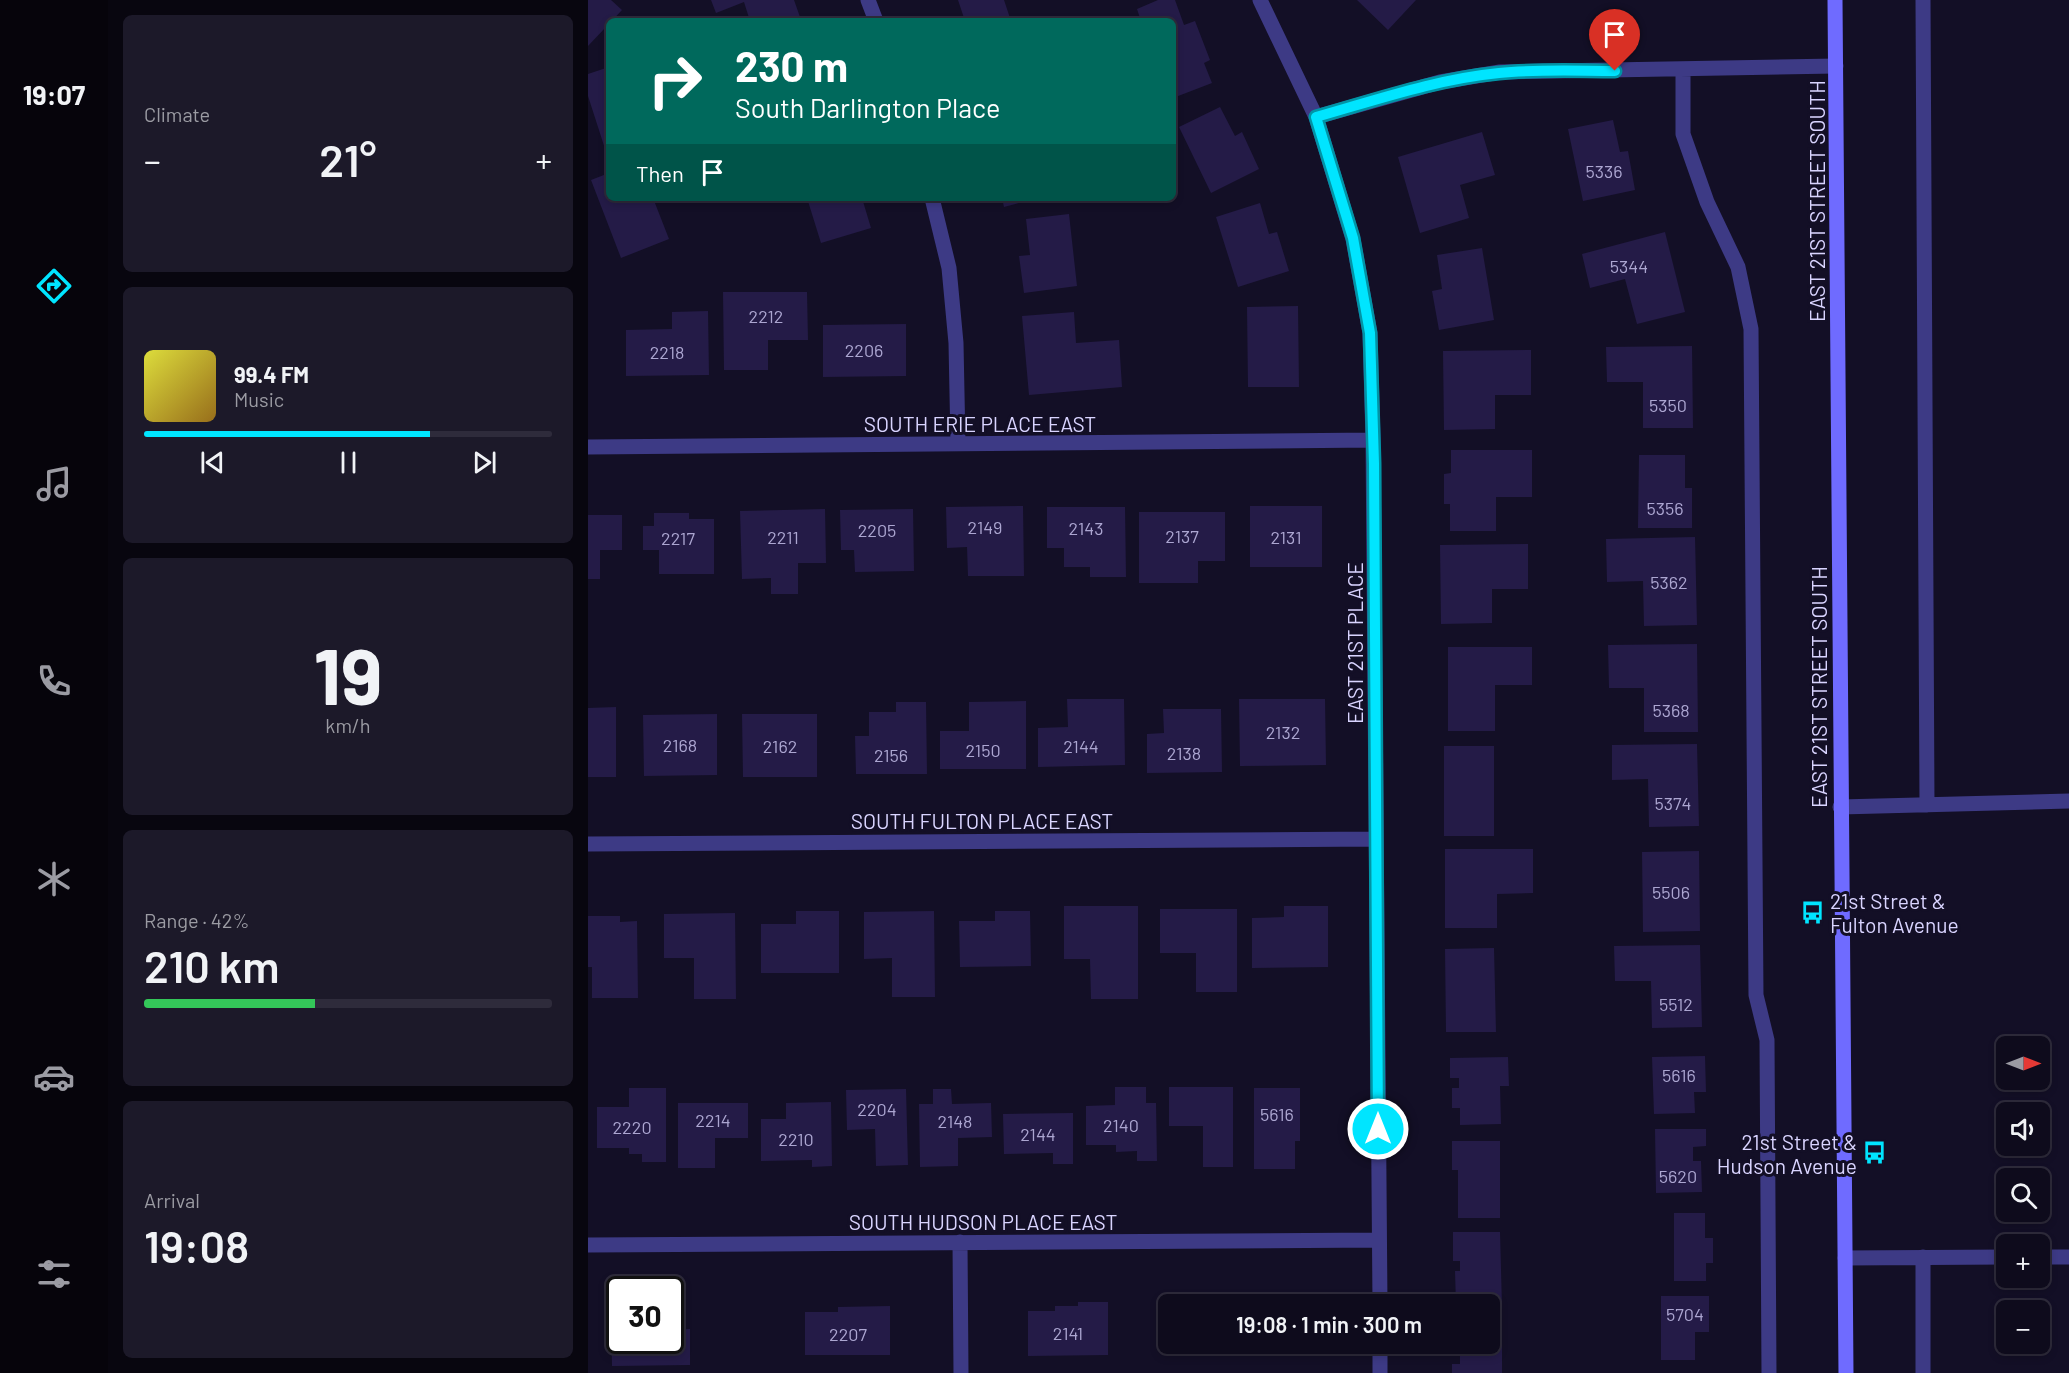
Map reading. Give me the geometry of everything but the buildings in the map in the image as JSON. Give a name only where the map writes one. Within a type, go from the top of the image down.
[{"type":"main road","name":"EAST 21ST STREET SOUTH","points":[[1835,0],[1846,1373]]},
{"type":"street","points":[[868,0],[875,18]]},
{"type":"street","name":"EAST 21ST PLACE","points":[[1260,0],[1316,117],[1353,238],[1370,333],[1373,440],[1380,1294]]},
{"type":"street","points":[[1923,0],[1927,805]]},
{"type":"street","points":[[1316,117],[1440,82],[1500,72],[1836,66]]},
{"type":"street","points":[[1683,70],[1683,134],[1707,202],[1738,267],[1750,329],[1756,995],[1767,1040],[1769,1373]]},
{"type":"street","points":[[933,201],[949,268],[956,344],[958,444]]},
{"type":"street","name":"SOUTH ERIE PLACE EAST","points":[[588,447],[1373,440]]},
{"type":"street","points":[[1840,807],[2069,801]]},
{"type":"street","name":"SOUTH FULTON PLACE EAST","points":[[588,844],[1376,839]]},
{"type":"street","name":"SOUTH HUDSON PLACE EAST","points":[[588,1245],[1379,1240]]},
{"type":"street","points":[[960,1242],[961,1373]]},
{"type":"street","points":[[1923,1257],[1923,1373]]},
{"type":"street","points":[[1845,1258],[1996,1257]]},
{"type":"street","points":[[2050,1257],[2069,1257]]},
{"type":"street","points":[[1380,1354],[1380,1373]]},
{"type":"place","name":"21st Street & Fulton Avenue","points":[[1812,912]]},
{"type":"place","name":"21st Street & Hudson Avenue","points":[[1875,1153]]},
{"type":"route","points":[[1378,1129],[1374,464],[1370,333],[1353,238],[1316,117],[1440,82],[1480,75],[1500,72],[1615,71]]}]
